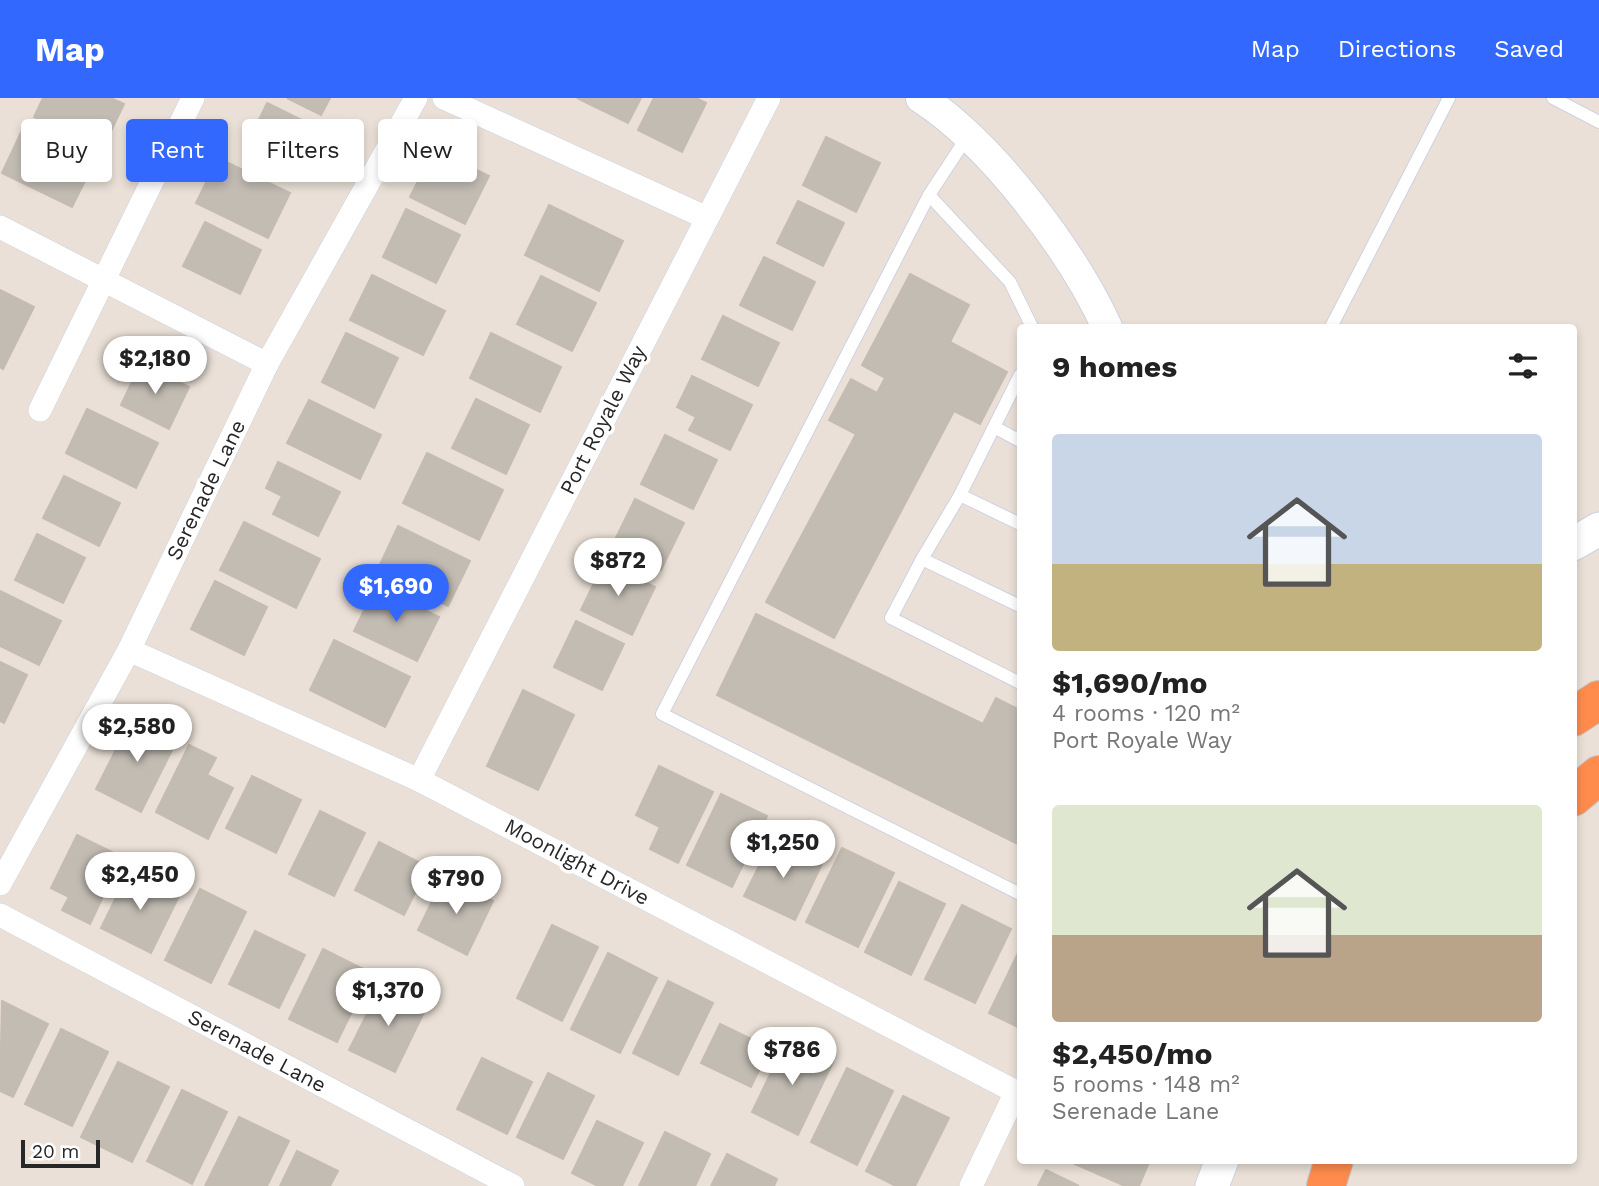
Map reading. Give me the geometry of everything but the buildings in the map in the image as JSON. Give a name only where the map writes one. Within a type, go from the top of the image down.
[{"type":"highway","points":[[1577,714],[1599,700]]},
{"type":"highway","points":[[1577,794],[1599,775]]},
{"type":"highway","points":[[1326,1186],[1333,1164]]},
{"type":"main road","points":[[1577,542],[1599,529]]},
{"type":"main road","points":[[1212,1186],[1220,1164]]},
{"type":"street","points":[[40,410],[193,98]]},
{"type":"street","name":"Serenade Lane","points":[[0,884],[129,650],[267,364],[416,98]]},
{"type":"street","points":[[444,98],[707,218]]},
{"type":"street","name":"Port Royale Way","points":[[419,780],[769,98]]},
{"type":"street","points":[[921,98],[1001,170],[1067,257],[1105,324]]},
{"type":"street","points":[[0,228],[267,364]]},
{"type":"street","name":"Moonlight Drive","points":[[129,650],[419,780],[1016,1092],[971,1186]]},
{"type":"street","name":"Serenade Lane","points":[[0,915],[513,1186]]},
{"type":"lane","points":[[1333,324],[1449,98]]},
{"type":"lane","points":[[1553,98],[1599,122]]},
{"type":"lane","points":[[967,137],[929,195],[662,714],[1017,892]]},
{"type":"lane","points":[[929,195],[1010,282],[1031,324]]},
{"type":"lane","points":[[1017,382],[996,428],[891,618],[1017,681]]},
{"type":"lane","points":[[996,428],[1017,439]]},
{"type":"lane","points":[[960,495],[1017,523]]},
{"type":"lane","points":[[922,559],[1017,605]]}]
